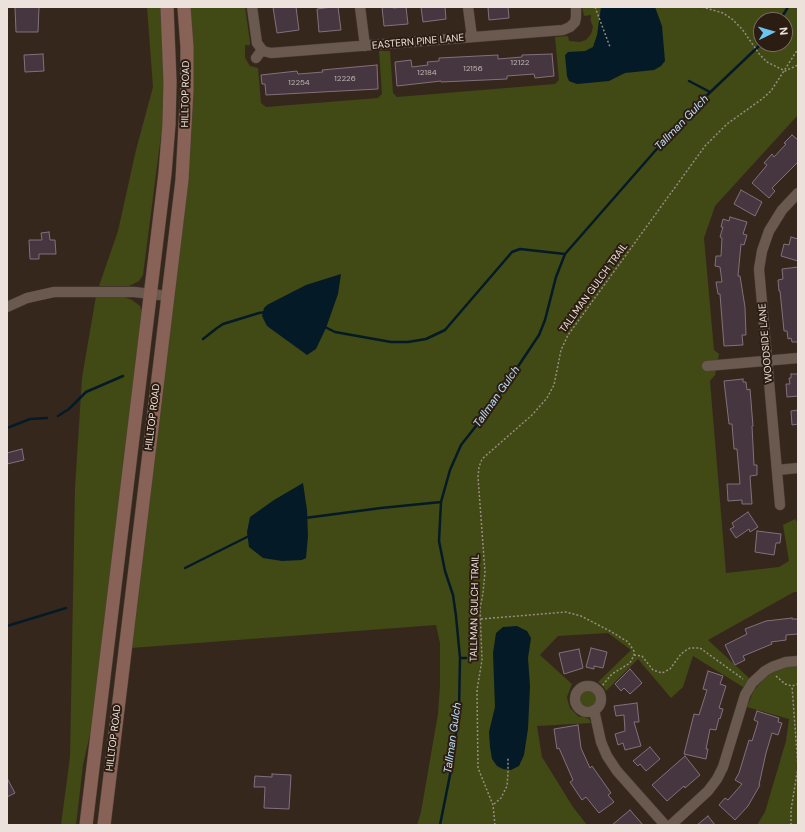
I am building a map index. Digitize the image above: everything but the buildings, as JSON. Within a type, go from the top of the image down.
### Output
[{"type":"main road","name":"HILLTOP ROAD","points":[[86,825],[151,294],[168,142],[170,70],[167,7]]},
{"type":"main road","name":"HILLTOP ROAD","points":[[104,825],[185,150],[187,76],[184,7]]},
{"type":"street","name":"EASTERN PINE LANE","points":[[252,7],[259,54],[266,52],[271,53],[563,30],[577,27],[576,7]]},
{"type":"street","points":[[360,7],[365,46]]},
{"type":"street","points":[[468,7],[472,37]]},
{"type":"street","name":"WOODSIDE LANE","points":[[780,505],[760,276],[761,256],[765,241],[775,221],[798,193]]},
{"type":"street","points":[[7,307],[33,296],[54,292],[124,292],[168,296]]},
{"type":"street","points":[[707,366],[798,358]]},
{"type":"street","points":[[777,470],[798,468]]},
{"type":"street","points":[[671,825],[708,791],[717,779],[723,767],[745,695],[752,683],[761,674],[772,667],[786,662],[798,661]]},
{"type":"street","points":[[594,710],[601,742],[607,756],[617,771],[665,825]]},
{"type":"path","points":[[595,7],[610,47]]},
{"type":"path","points":[[702,7],[728,16],[738,24],[760,55],[767,62],[785,71],[798,65]]},
{"type":"path","name":"TALLMAN GULCH TRAIL","points":[[495,825],[493,805],[478,768],[477,690],[482,660],[480,609],[484,582],[484,558],[478,477],[482,459],[532,415],[547,398],[554,385],[562,350],[568,335],[705,146],[727,124],[771,91],[798,49]]},
{"type":"path","points":[[481,619],[556,612],[573,613],[620,637],[632,647],[634,654],[630,663],[612,674],[602,686]]},
{"type":"path","points":[[634,654],[642,656],[653,670],[662,673],[670,669],[685,651],[690,648],[700,648],[744,679]]},
{"type":"path","points":[[776,676],[782,682],[792,686],[798,684]]},
{"type":"path","points":[[791,825],[791,810],[798,766],[792,686]]},
{"type":"path","points":[[493,805],[501,798],[507,786],[508,757]]},
{"type":"green space","points":[[147,7],[161,7],[164,35],[164,112],[143,275],[139,281],[129,286],[99,286],[118,231],[136,150],[153,87]]},
{"type":"green space","points":[[190,7],[245,7],[250,45],[245,45],[245,58],[250,66],[258,68],[261,103],[266,107],[378,98],[382,94],[379,51],[390,51],[393,93],[397,97],[555,84],[559,80],[555,37],[568,36],[569,41],[580,42],[586,40],[591,34],[593,27],[590,19],[591,15],[584,16],[582,7],[798,7],[798,115],[715,206],[704,238],[714,350],[719,354],[715,375],[710,381],[726,573],[779,567],[789,561],[783,525],[795,519],[798,523],[798,592],[794,592],[708,640],[749,678],[743,687],[693,656],[683,687],[671,698],[638,659],[606,691],[598,682],[631,650],[608,633],[558,636],[540,655],[572,684],[567,697],[570,708],[579,717],[582,716],[589,719],[591,723],[537,726],[542,757],[573,807],[587,825],[417,825],[421,812],[438,714],[440,686],[440,643],[436,625],[131,648],[189,168],[192,118]]},
{"type":"green space","points":[[96,296],[124,297],[132,300],[140,306],[143,316],[94,716],[83,765],[76,825],[61,825],[70,757],[75,488],[82,378]]},
{"type":"green space","points":[[790,666],[798,666],[798,825],[757,825],[765,812],[786,741],[789,719],[747,707],[754,690],[765,678],[773,672]]},
{"type":"green space","points":[[588,689],[595,692],[598,699],[595,706],[588,709],[581,706],[578,699],[581,692]]},
{"type":"water","points":[[601,7],[655,7],[662,26],[665,61],[661,66],[654,70],[625,73],[609,81],[577,84],[569,81],[567,76],[565,55],[568,52],[585,51],[593,47],[597,35]]},
{"type":"water","points":[[341,274],[338,294],[326,328],[316,349],[307,355],[267,326],[262,316],[264,308],[267,305],[306,285]]},
{"type":"water","points":[[303,483],[307,510],[308,536],[306,558],[302,560],[282,561],[263,558],[249,547],[247,532],[250,517],[274,500]]},
{"type":"water","points":[[517,626],[527,631],[531,638],[528,658],[530,686],[528,729],[524,755],[519,766],[511,770],[503,769],[497,766],[492,759],[489,732],[495,707],[493,653],[496,633],[503,627]]},
{"type":"waterway","name":"Tallman Gulch","points":[[785,12],[788,7]]},
{"type":"waterway","name":"Tallman Gulch","points":[[440,825],[452,765],[459,709],[460,658],[456,616],[453,595],[445,571],[439,541],[441,502],[450,470],[461,445],[491,407],[539,335],[545,320],[556,277],[565,254],[669,135],[702,100],[753,52]]},
{"type":"waterway","points":[[689,81],[710,92]]},
{"type":"waterway","points":[[325,327],[335,332],[391,342],[408,342],[426,339],[445,330],[512,252],[520,249],[565,254]]},
{"type":"waterway","points":[[203,339],[223,324],[266,312]]},
{"type":"waterway","points":[[58,416],[69,409],[86,392],[123,376]]},
{"type":"waterway","points":[[7,428],[30,419],[47,418]]},
{"type":"waterway","points":[[305,518],[441,502]]},
{"type":"waterway","points":[[185,568],[251,535]]},
{"type":"waterway","points":[[7,626],[66,608]]},
{"type":"waterway","name":"Tallman Gulch","points":[[460,658],[466,658]]}]
